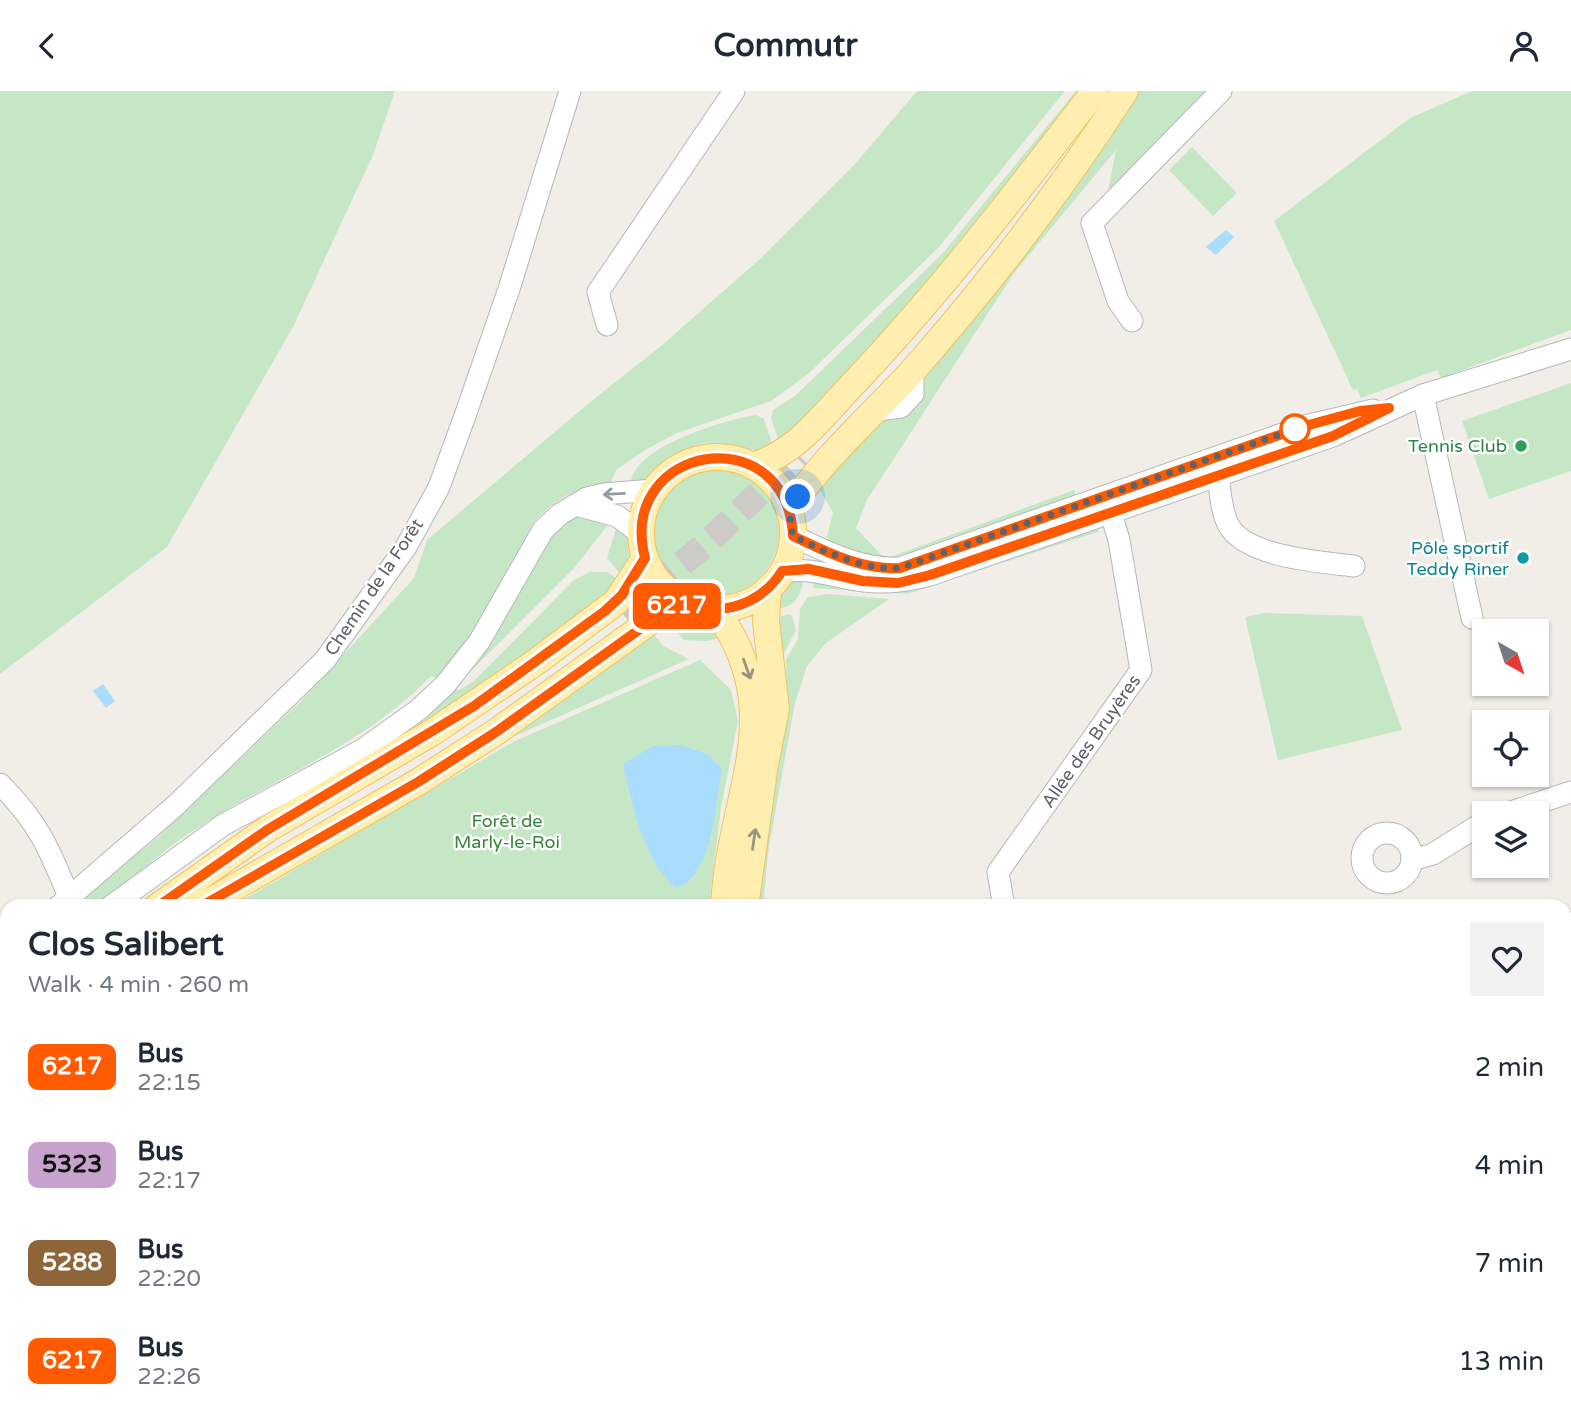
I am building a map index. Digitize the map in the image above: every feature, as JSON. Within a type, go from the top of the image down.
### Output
[{"type":"main road","points":[[753,466],[778,457],[799,441],[879,357],[1020,188],[1095,91]]},
{"type":"main road","points":[[1104,91],[965,278],[802,459],[869,400],[944,314],[1117,91]]},
{"type":"main road","points":[[789,510],[806,484],[877,410],[997,274],[1037,222],[1125,91]]},
{"type":"main road","points":[[169,899],[267,830],[453,719],[615,602],[643,546],[644,511],[654,490],[677,468],[707,458],[738,460],[769,477],[782,492],[789,510],[793,536],[775,580],[766,622],[776,709],[765,764],[746,899]]},
{"type":"main road","points":[[643,546],[664,587],[704,607],[735,636],[752,683],[756,715],[738,809],[725,899]]},
{"type":"main road","points":[[214,899],[418,782],[496,732],[659,615],[674,607],[734,607],[775,580]]},
{"type":"main road","points":[[194,899],[442,751],[625,617],[401,770],[242,860],[196,880]]},
{"type":"street","name":"Chemin de la Forêt","points":[[67,899],[176,805],[325,660],[406,547],[439,487],[466,414],[509,289],[570,91]]},
{"type":"street","points":[[607,325],[598,292],[734,91]]},
{"type":"street","points":[[1132,321],[1118,301],[1092,223],[1221,91]]},
{"type":"street","points":[[775,580],[809,569],[863,581],[898,583],[1216,467],[1333,436],[1389,408],[1423,395],[1571,349]]},
{"type":"street","points":[[1423,395],[1472,618]]},
{"type":"street","points":[[1216,467],[1228,524],[1241,541],[1316,562],[1354,566]]},
{"type":"street","points":[[121,899],[223,825],[362,750],[418,710],[445,685],[480,642],[542,530],[576,505],[604,494],[654,490]]},
{"type":"street","points":[[576,505],[617,516],[643,546]]},
{"type":"street","points":[[793,536],[856,563],[880,569],[900,568],[1108,505]]},
{"type":"street","name":"Allée des Bruyères","points":[[1003,899],[999,872],[1141,670],[1121,549],[1108,505]]},
{"type":"street","points":[[0,784],[28,813],[44,837],[63,899]]},
{"type":"street","points":[[1544,801],[1571,792]]},
{"type":"street","points":[[1412,860],[1433,854],[1472,830]]},
{"type":"green space","points":[[0,91],[395,91],[373,155],[293,327],[167,547],[0,674]]},
{"type":"green space","points":[[917,91],[1065,91],[938,248],[808,374],[771,401],[677,433],[616,470],[611,482],[569,495],[542,513],[534,522],[472,639],[440,680],[431,676],[373,725],[210,820],[102,899],[83,899],[159,836],[300,702],[414,578],[427,540],[661,346],[760,259],[856,163]]},
{"type":"green space","points":[[1076,91],[1085,91],[932,280],[782,451],[771,418],[773,410],[795,396],[942,254]]},
{"type":"green space","points":[[1136,91],[1207,91],[1107,196],[1116,150],[1014,273],[867,500],[856,528],[885,559],[1074,490],[1077,498],[920,556],[884,562],[829,544],[827,537],[833,512],[819,489]]},
{"type":"green space","points":[[1472,91],[1571,91],[1571,330],[1441,378],[1437,370],[1361,398],[1357,389],[1353,390],[1274,221],[1410,118]]},
{"type":"green space","points":[[1192,147],[1237,193],[1213,216],[1169,170]]},
{"type":"green space","name":"Tennis Club","points":[[1571,383],[1571,471],[1489,499],[1462,421]]},
{"type":"green space","points":[[756,415],[764,419],[774,450],[756,450],[719,443],[700,444],[681,452],[649,477],[631,485],[635,472],[646,459],[662,448],[703,429]]},
{"type":"green space","points":[[716,469],[740,474],[761,487],[774,508],[779,532],[774,556],[761,577],[740,590],[716,595],[692,590],[671,577],[658,556],[653,532],[658,508],[671,487],[692,474]]},
{"type":"green space","points":[[583,514],[611,521],[574,568],[459,683],[546,537],[573,517]]},
{"type":"green space","points":[[617,526],[627,538],[631,550],[629,561],[621,575],[607,558]]},
{"type":"green space","points":[[1093,528],[1100,531],[907,594],[813,588],[814,577]]},
{"type":"green space","points":[[590,572],[607,572],[624,583],[476,691],[405,732],[452,688],[459,690],[474,681],[574,580]]},
{"type":"green space","points":[[804,576],[798,598],[790,605],[779,608],[784,587],[792,580]]},
{"type":"green space","points":[[827,594],[889,599],[826,643],[807,666],[795,703],[769,846],[764,899],[756,899],[764,829],[787,720],[786,660],[798,639],[800,609],[808,597]]},
{"type":"green space","points":[[1265,613],[1362,616],[1402,730],[1278,760],[1245,617]]},
{"type":"green space","points":[[694,614],[709,620],[719,638],[707,641],[684,640],[664,616]]},
{"type":"green space","points":[[788,614],[792,616],[796,630],[782,657],[776,619]]},
{"type":"green space","points":[[650,629],[663,646],[689,659],[506,740]]},
{"type":"green space","name":"Forêt de Marly-le-Roi","points":[[700,660],[731,690],[738,721],[721,808],[710,899],[245,899],[513,742]]},
{"type":"water","points":[[1226,230],[1234,237],[1216,255],[1206,247]]},
{"type":"water","points":[[103,684],[115,701],[106,708],[93,691]]},
{"type":"water","points":[[681,745],[709,755],[722,770],[705,854],[689,881],[677,888],[656,865],[648,849],[635,814],[623,764],[653,746]]},
{"type":"tunnel","points":[[622,613],[706,544],[799,455]]},
{"type":"bus line","name":"6217","points":[[168,899],[267,830],[474,706],[605,611],[622,595],[645,558],[641,534],[644,511],[654,490],[664,478],[691,461],[723,457],[753,466],[769,477],[782,492],[789,510],[793,536],[856,563],[880,569],[900,568],[1319,421],[1360,411],[1389,408],[1333,436],[1186,489],[930,575],[898,583],[863,581],[809,569],[782,571],[768,589],[752,600],[734,607],[715,609],[693,605],[668,609],[496,732],[418,782],[214,899]]},
{"type":"place","name":"Tennis Club","points":[[1521,446]]},
{"type":"place","name":"Pôle sportif Teddy Riner","points":[[1523,558]]},
{"type":"route","points":[[798,497],[789,510],[793,536],[856,563],[880,569],[900,568],[1295,429]]}]
